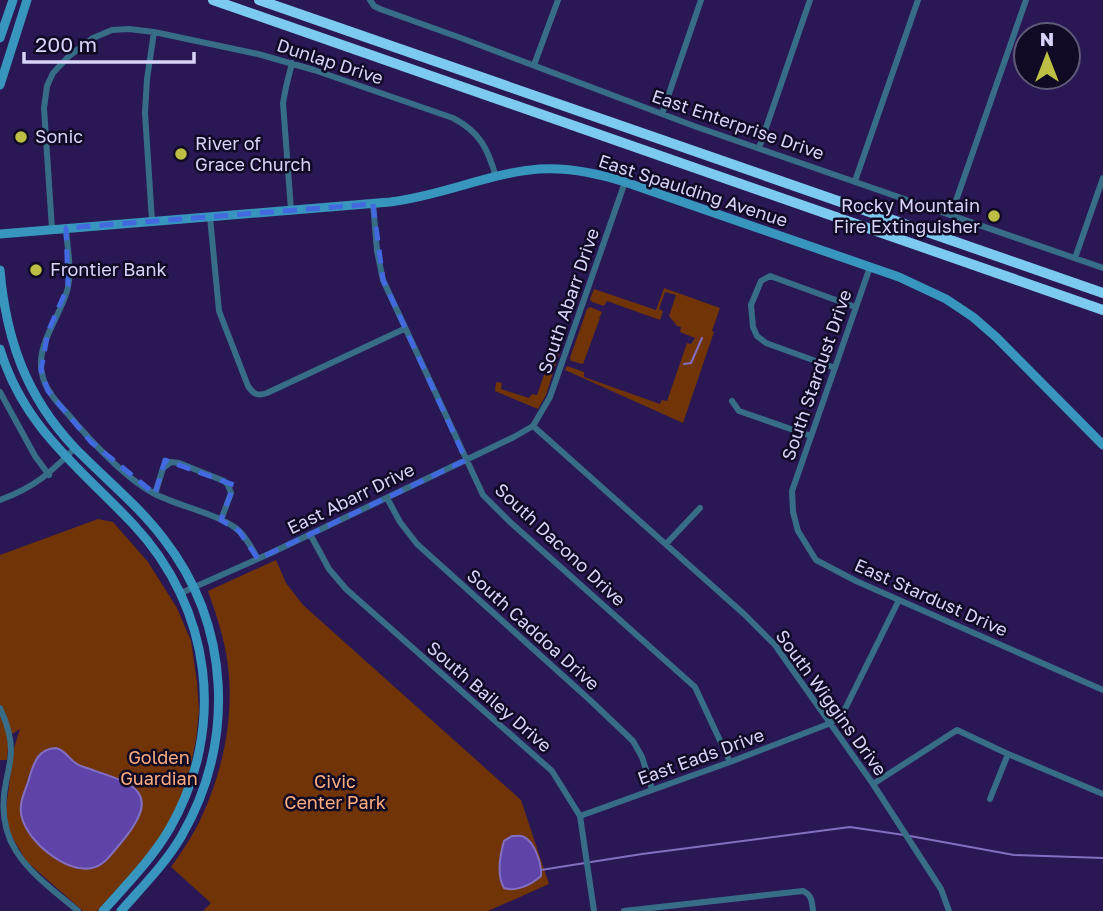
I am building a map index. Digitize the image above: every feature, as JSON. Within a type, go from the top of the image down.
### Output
[{"type":"highway","points":[[214,0],[1103,310]]},
{"type":"highway","points":[[259,0],[1103,293]]},
{"type":"main road","points":[[0,38],[13,0]]},
{"type":"main road","points":[[0,85],[27,0]]},
{"type":"main road","name":"East Spaulding Avenue","points":[[0,234],[373,204],[417,198],[528,170],[590,172],[900,277],[946,299],[996,337],[1103,444]]},
{"type":"main road","points":[[0,270],[6,319],[26,377],[47,413],[75,448],[157,530],[176,556],[194,588],[207,622],[217,667],[219,709],[213,757],[199,800],[180,838],[162,864],[121,911]]},
{"type":"main road","points":[[0,349],[13,383],[43,431],[146,539],[164,563],[181,593],[199,648],[204,680],[204,719],[196,764],[186,795],[169,831],[144,865],[103,911]]},
{"type":"street","name":"East Enterprise Drive","points":[[370,0],[380,9],[662,114],[1103,268]]},
{"type":"street","points":[[534,65],[558,0]]},
{"type":"street","points":[[662,114],[701,0]]},
{"type":"street","points":[[759,148],[810,0]]},
{"type":"street","points":[[855,181],[918,0]]},
{"type":"street","points":[[951,215],[1026,0]]},
{"type":"street","name":"Dunlap Drive","points":[[52,229],[44,96],[47,86],[53,73],[82,45],[103,33],[117,29],[154,32],[292,63],[453,118],[480,138],[496,177]]},
{"type":"street","points":[[152,221],[145,113],[154,32]]},
{"type":"street","points":[[291,210],[283,103],[292,63]]},
{"type":"street","points":[[1075,258],[1103,178]]},
{"type":"street","name":"South Abarr Drive","points":[[533,426],[544,410],[554,386],[625,182]]},
{"type":"street","name":"South Dacono Drive","points":[[373,204],[380,272],[388,294],[483,495],[695,687],[730,762]]},
{"type":"street","points":[[210,217],[220,316],[248,386],[254,394],[267,393],[404,329]]},
{"type":"street","points":[[66,228],[68,286],[43,350],[41,370],[48,391],[92,442],[131,477],[155,494],[236,528],[257,559]]},
{"type":"street","name":"South Stardust Drive","points":[[792,491],[870,267]]},
{"type":"street","points":[[835,368],[766,343],[757,336],[753,327],[751,305],[761,281],[770,276],[855,307]]},
{"type":"street","points":[[0,392],[35,456],[49,475]]},
{"type":"street","points":[[732,401],[739,411],[811,436]]},
{"type":"street","name":"East Abarr Drive","points":[[181,593],[387,498],[533,426]]},
{"type":"street","name":"South Wiggins Drive","points":[[533,426],[744,614],[775,645],[873,784],[941,889],[949,911]]},
{"type":"street","points":[[0,500],[49,475],[75,448]]},
{"type":"street","points":[[155,494],[163,468],[167,463],[178,463],[223,481],[230,487],[231,493],[221,520]]},
{"type":"street","name":"East Stardust Drive","points":[[792,491],[793,512],[798,531],[816,560],[856,581],[1103,690]]},
{"type":"street","name":"South Caddoa Drive","points":[[387,498],[400,522],[417,544],[633,741],[642,757],[652,789]]},
{"type":"street","points":[[666,544],[700,508]]},
{"type":"street","name":"South Bailey Drive","points":[[310,534],[336,579],[552,771],[580,816],[594,911]]},
{"type":"street","points":[[831,723],[844,712],[899,600]]},
{"type":"street","points":[[0,708],[8,728],[11,750],[4,801],[8,835],[26,865],[78,911]]},
{"type":"street","name":"East Eads Drive","points":[[580,816],[831,723]]},
{"type":"street","points":[[873,784],[957,730],[1103,794]]},
{"type":"street","points":[[990,799],[1008,754]]},
{"type":"street","points":[[624,911],[796,892],[808,893],[813,911]]},
{"type":"highlighted area","points":[[373,204],[383,280],[466,460],[258,559],[239,531],[221,520],[234,485],[165,460],[155,494],[91,442],[48,391],[41,370],[48,332],[68,286],[66,228]]},
{"type":"green space","points":[[664,288],[720,308],[683,423],[565,370],[567,366],[584,372],[584,377],[660,404],[662,400],[667,401],[687,343],[691,344],[695,338],[680,332],[681,327],[669,316],[676,295],[665,292],[659,309],[663,311],[660,320],[607,301],[604,306],[590,299],[594,289],[656,310]]},
{"type":"green space","points":[[590,307],[602,312],[600,317],[597,316],[600,318],[583,364],[571,361],[570,358]]},
{"type":"green space","points":[[555,337],[564,338],[546,395],[538,409],[495,391],[496,382],[502,383],[501,389],[529,398],[532,394],[537,395],[555,343],[551,340]]},
{"type":"green space","name":"Golden Guardian","points":[[98,519],[113,522],[148,562],[177,608],[191,641],[199,711],[186,788],[169,825],[148,855],[97,911],[83,911],[26,861],[11,835],[7,821],[6,808],[14,748],[20,729],[9,736],[7,760],[0,760],[0,555]],"holes":[[[50,749],[60,749],[78,765],[137,789],[58,860],[27,831],[21,807],[28,779],[37,759]]]},
{"type":"green space","name":"Civic Center Park","points":[[276,560],[286,583],[303,605],[521,800],[549,884],[488,911],[203,911],[211,903],[171,867],[192,836],[210,797],[222,757],[229,715],[226,653],[208,591]]},
{"type":"shaded area","points":[[56,748],[77,764],[127,783],[136,790],[141,799],[141,811],[134,825],[111,855],[96,867],[82,868],[60,861],[32,837],[22,818],[22,800],[34,764],[44,751]]},
{"type":"shaded area","points":[[512,836],[523,836],[531,844],[539,860],[541,876],[523,887],[509,889],[504,888],[502,883],[500,864],[504,841]]},
{"type":"waterway","points":[[684,364],[691,363],[702,338]]},
{"type":"waterway","points":[[591,862],[850,827],[904,835]]},
{"type":"waterway","points":[[910,836],[1014,855],[1103,858]]},
{"type":"waterway","points":[[541,870],[585,863]]},
{"type":"place","name":"Sonic","points":[[21,137]]},
{"type":"place","name":"River of Grace Church","points":[[181,154]]},
{"type":"place","name":"Rocky Mountain Fire Extinguisher","points":[[994,216]]},
{"type":"place","name":"Frontier Bank","points":[[36,270]]}]
